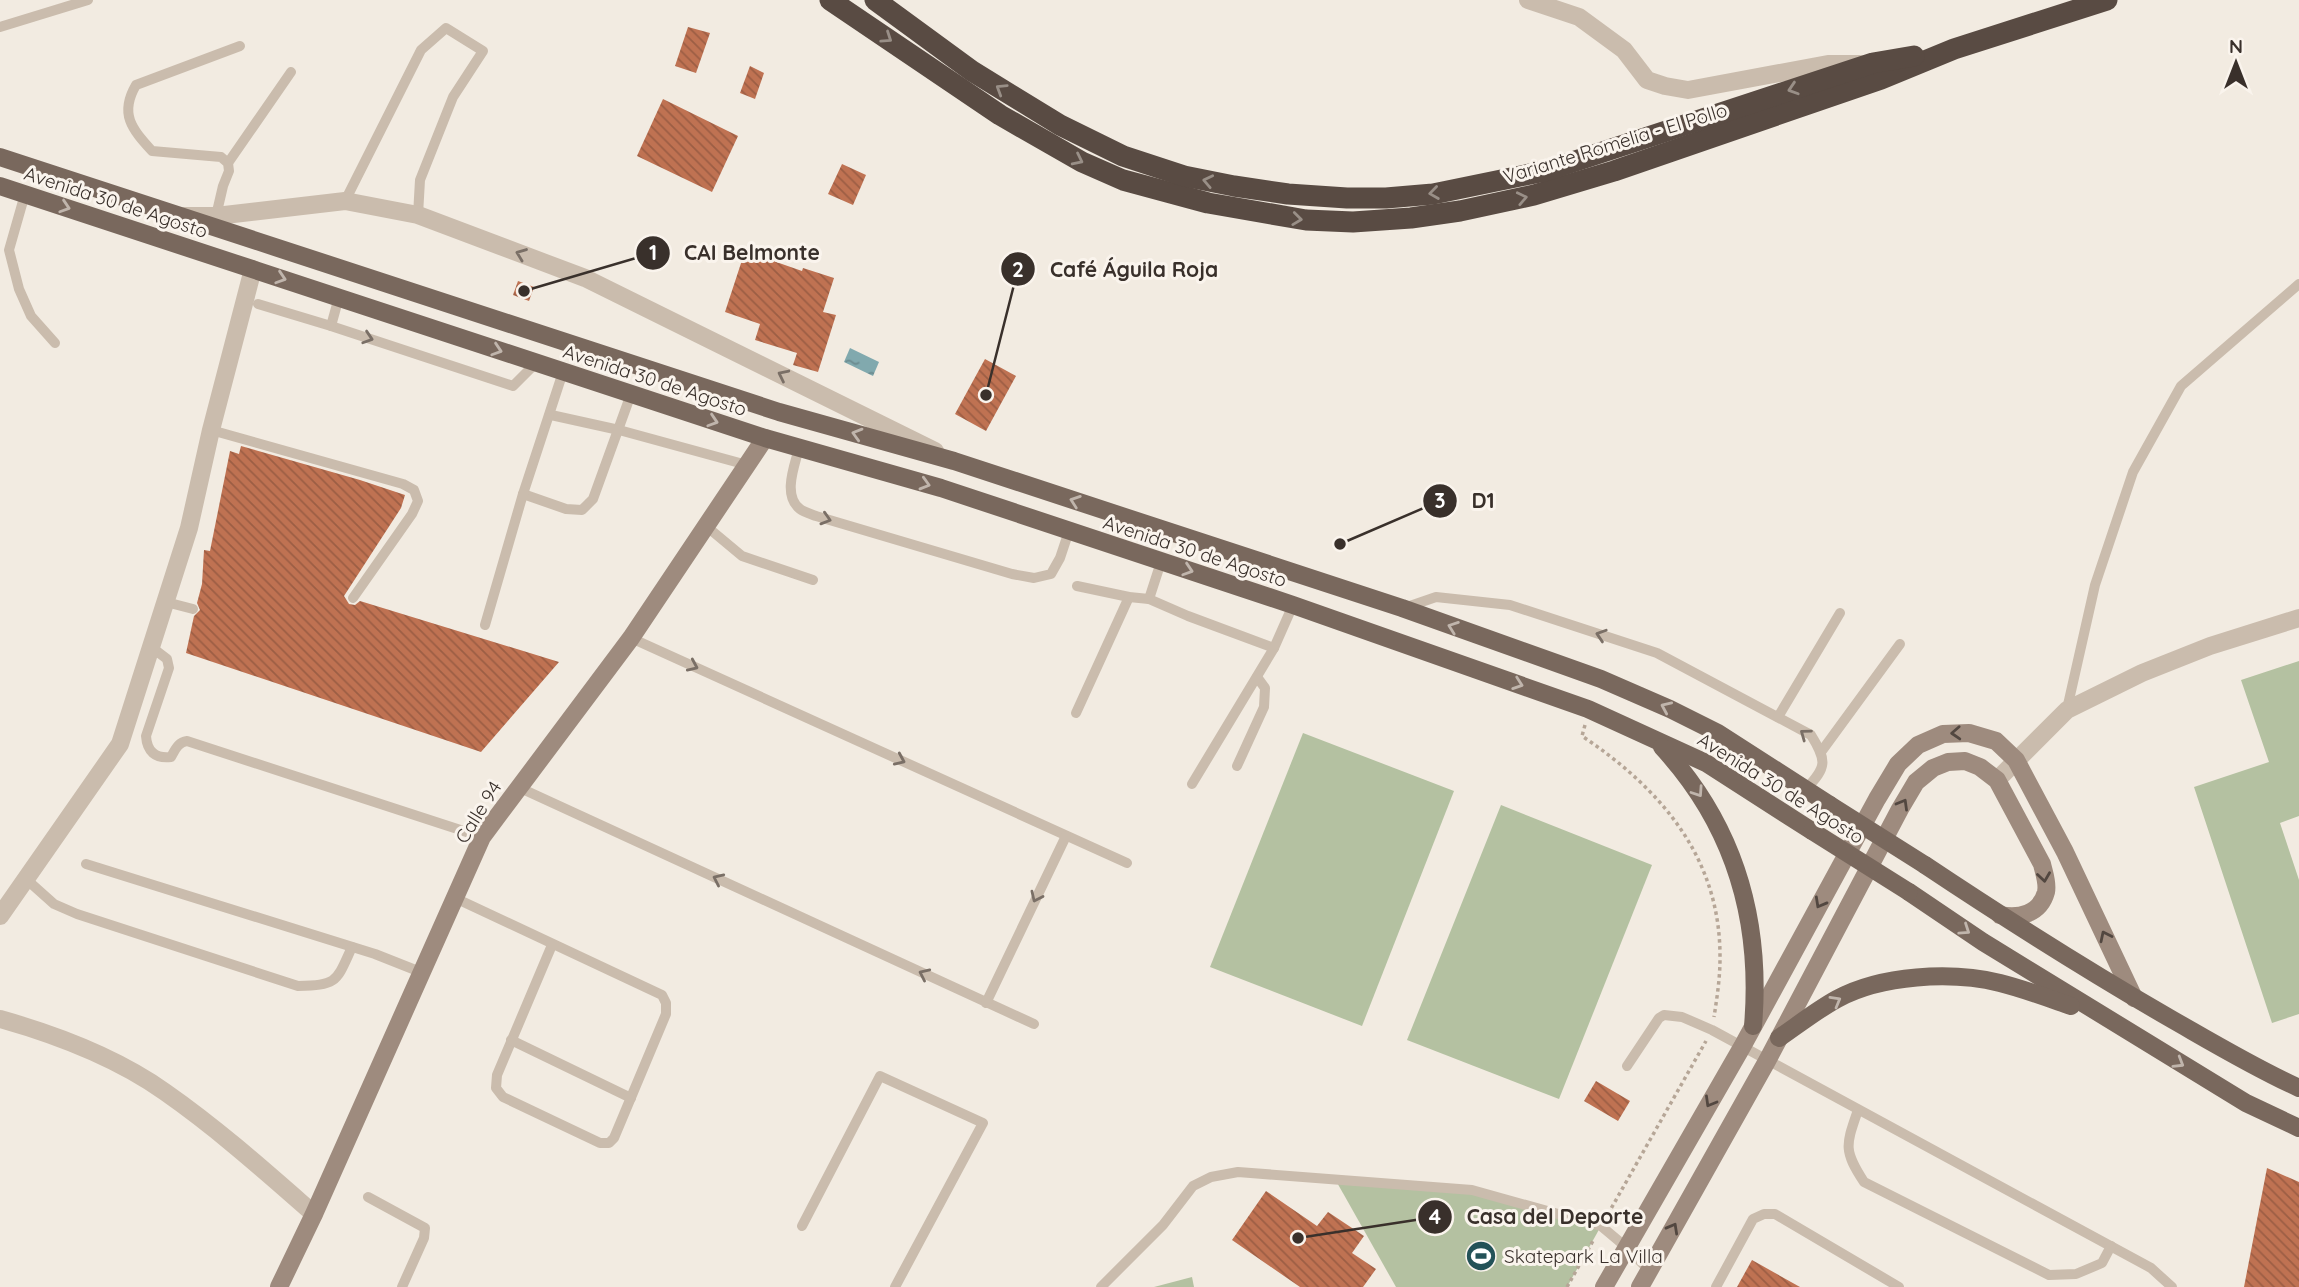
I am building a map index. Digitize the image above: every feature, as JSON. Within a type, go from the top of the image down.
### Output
[{"type":"highway","name":"Variante Romelia - El Pollo","points":[[830,0],[1045,143],[1123,180],[1208,203],[1306,220],[1353,222],[1460,211],[1534,195],[1614,171],[1881,79],[1954,49],[2107,0]]},
{"type":"highway","name":"Variante Romelia - El Pollo","points":[[875,0],[972,71],[1060,125],[1123,156],[1184,176],[1234,186],[1288,194],[1335,197],[1386,198],[1433,194],[1545,171],[1873,63],[1954,49]]},
{"type":"main road","name":"Avenida 30 de Agosto","points":[[0,157],[779,412],[954,461],[1402,608],[1601,679],[1718,733],[2134,998],[2263,1072],[2299,1088]]},
{"type":"main road","name":"Avenida 30 de Agosto","points":[[0,186],[765,438],[942,488],[1293,605],[1588,709],[1706,763],[2120,1028],[2246,1103],[2299,1128]]},
{"type":"main road","points":[[1655,739],[1680,767],[1707,806],[1721,831],[1739,876],[1753,940],[1753,1026]]},
{"type":"main road","points":[[1779,1038],[1838,999],[1869,985],[1905,979],[1948,977],[1997,982],[2073,1007],[2120,1028]]},
{"type":"street","points":[[1528,0],[1579,18],[1624,50],[1647,80],[1665,86],[1688,90],[1828,64],[1873,63]]},
{"type":"street","points":[[181,216],[216,216],[345,201],[418,215],[585,278],[954,461]]},
{"type":"street","points":[[0,916],[120,744],[189,528],[211,430],[253,269]]},
{"type":"street","name":"Calle 94","points":[[279,1287],[423,973],[482,837],[631,638],[765,438]]},
{"type":"street","points":[[1997,780],[2067,710],[2142,673],[2210,646],[2299,618]]},
{"type":"street","points":[[1604,1287],[1742,1047],[1898,764],[1918,745],[1943,734],[1969,733],[1996,741],[2016,760],[2065,852],[2134,998]]},
{"type":"street","points":[[1640,1287],[1767,1061],[1900,809],[1916,782],[1933,768],[1948,762],[1965,761],[1980,767],[1997,780],[2042,864],[2046,892],[2039,905],[2028,914],[2014,918],[2000,915]]},
{"type":"street","points":[[0,1018],[82,1048],[121,1066],[164,1091],[252,1160],[314,1214]]},
{"type":"lane","points":[[0,27],[88,0]]},
{"type":"lane","points":[[345,201],[421,50],[446,28],[483,51],[448,108],[420,180],[418,215]]},
{"type":"lane","points":[[228,163],[221,157],[152,151],[134,131],[127,109],[130,95],[136,85],[240,46]]},
{"type":"lane","points":[[216,216],[229,171],[228,163],[291,72]]},
{"type":"lane","points":[[25,194],[9,250],[19,289],[31,316],[55,344]]},
{"type":"lane","points":[[2067,710],[2095,585],[2133,472],[2180,386],[2299,284]]},
{"type":"lane","points":[[331,326],[339,298]]},
{"type":"lane","points":[[258,304],[513,386],[536,363]]},
{"type":"lane","points":[[485,625],[523,494],[563,372]]},
{"type":"lane","points":[[523,494],[566,509],[582,510],[593,499],[631,394]]},
{"type":"lane","points":[[551,415],[619,430],[747,465]]},
{"type":"lane","points":[[211,430],[403,484],[414,490],[418,501],[412,514],[353,598]]},
{"type":"lane","points":[[799,448],[791,478],[791,496],[798,508],[816,516],[1012,574],[1034,578],[1051,573],[1060,558],[1069,531]]},
{"type":"lane","points":[[706,526],[742,556],[813,580]]},
{"type":"lane","points":[[1149,599],[1161,562]]},
{"type":"lane","points":[[1077,586],[1149,599],[1274,649]]},
{"type":"lane","points":[[1076,713],[1129,597]]},
{"type":"lane","points":[[1402,608],[1436,597],[1510,605],[1657,653],[1811,736],[1821,751],[1822,764],[1820,774],[1806,789]]},
{"type":"lane","points":[[166,602],[193,609]]},
{"type":"lane","points":[[1192,784],[1274,649],[1293,605]]},
{"type":"lane","points":[[1778,717],[1840,613]]},
{"type":"lane","points":[[631,638],[1127,863]]},
{"type":"lane","points":[[1821,751],[1900,643]]},
{"type":"lane","points":[[150,646],[167,659],[169,668],[146,736],[147,746],[153,754],[163,758],[171,757],[182,741],[187,741],[482,837]]},
{"type":"lane","points":[[1237,766],[1264,707],[1265,688],[1257,677]]},
{"type":"lane","points":[[518,787],[1034,1024]]},
{"type":"lane","points":[[986,1003],[1066,836]]},
{"type":"lane","points":[[86,864],[375,954],[423,973]]},
{"type":"lane","points":[[26,879],[54,904],[77,914],[299,986],[326,985],[340,974],[352,947]]},
{"type":"lane","points":[[455,898],[662,995],[666,1003],[666,1014],[614,1138],[609,1143],[600,1143],[503,1097],[496,1088],[497,1075],[552,945]]},
{"type":"lane","points":[[1627,1066],[1659,1018],[1664,1015],[1682,1017],[1712,1030],[2151,1268],[2172,1287]]},
{"type":"lane","points":[[511,1040],[631,1098]]},
{"type":"lane","points":[[802,1226],[880,1076],[983,1124],[895,1287]]},
{"type":"lane","points":[[1858,1110],[1848,1140],[1849,1159],[1864,1182],[2049,1275],[2076,1274],[2102,1263],[2111,1246]]},
{"type":"lane","points":[[1101,1287],[1163,1225],[1193,1186],[1211,1177],[1238,1172],[1472,1190],[1601,1226],[1649,1270]]},
{"type":"lane","points":[[368,1197],[425,1228],[424,1238],[402,1287]]},
{"type":"lane","points":[[1716,1287],[1753,1219],[1775,1213],[1899,1287]]},
{"type":"path","points":[[1567,1287],[1712,1030],[1720,957],[1712,896],[1701,862],[1663,804],[1618,762],[1582,736],[1588,709]]},
{"type":"green space","points":[[2299,661],[2299,816],[2280,823],[2299,880],[2299,1014],[2272,1023],[2194,787],[2269,762],[2241,680]]},
{"type":"green space","points":[[1303,733],[1454,791],[1362,1026],[1210,967]]},
{"type":"green space","points":[[1501,805],[1652,865],[1559,1099],[1407,1040]]},
{"type":"green space","name":"Skatepark La Villa","points":[[1335,1179],[1472,1190],[1601,1226],[1567,1287],[1396,1287]]},
{"type":"green space","points":[[1192,1277],[1194,1287],[1154,1287]]},
{"type":"water","points":[[850,348],[879,362],[873,376],[844,362]]},
{"type":"building","points":[[688,27],[710,33],[696,73],[675,66]]},
{"type":"building","points":[[750,66],[764,73],[755,99],[740,93]]},
{"type":"building","points":[[663,99],[738,136],[712,192],[637,156]]},
{"type":"building","points":[[842,164],[866,175],[853,205],[828,194]]},
{"type":"building","points":[[745,251],[802,271],[803,268],[834,278],[823,312],[836,315],[818,372],[793,365],[797,353],[755,340],[760,324],[725,312]]},
{"type":"building","points":[[518,281],[534,287],[529,301],[513,295]]},
{"type":"building","points":[[985,359],[1016,376],[986,431],[955,414]]},
{"type":"building","points":[[241,446],[405,495],[401,508],[344,596],[349,604],[355,605],[360,601],[559,662],[481,752],[186,653],[194,616],[200,610],[197,603],[202,584],[204,550],[210,551],[230,451],[239,454]]},
{"type":"building","points":[[1596,1081],[1630,1101],[1618,1121],[1584,1101]]},
{"type":"building","points":[[2267,1168],[2299,1182],[2299,1287],[2244,1287]]},
{"type":"building","points":[[1266,1191],[1317,1226],[1328,1212],[1364,1236],[1352,1253],[1376,1269],[1363,1287],[1300,1287],[1232,1240]]},
{"type":"building","points":[[1752,1260],[1800,1287],[1737,1287]]},
{"type":"place","name":"CAI Belmonte","points":[[524,291]]},
{"type":"place","name":"Café Águila Roja","points":[[986,395]]},
{"type":"place","name":"D1","points":[[1340,544]]},
{"type":"place","name":"Casa del Deporte","points":[[1298,1238]]},
{"type":"place","name":"Skatepark La Villa","points":[[1481,1256]]}]
